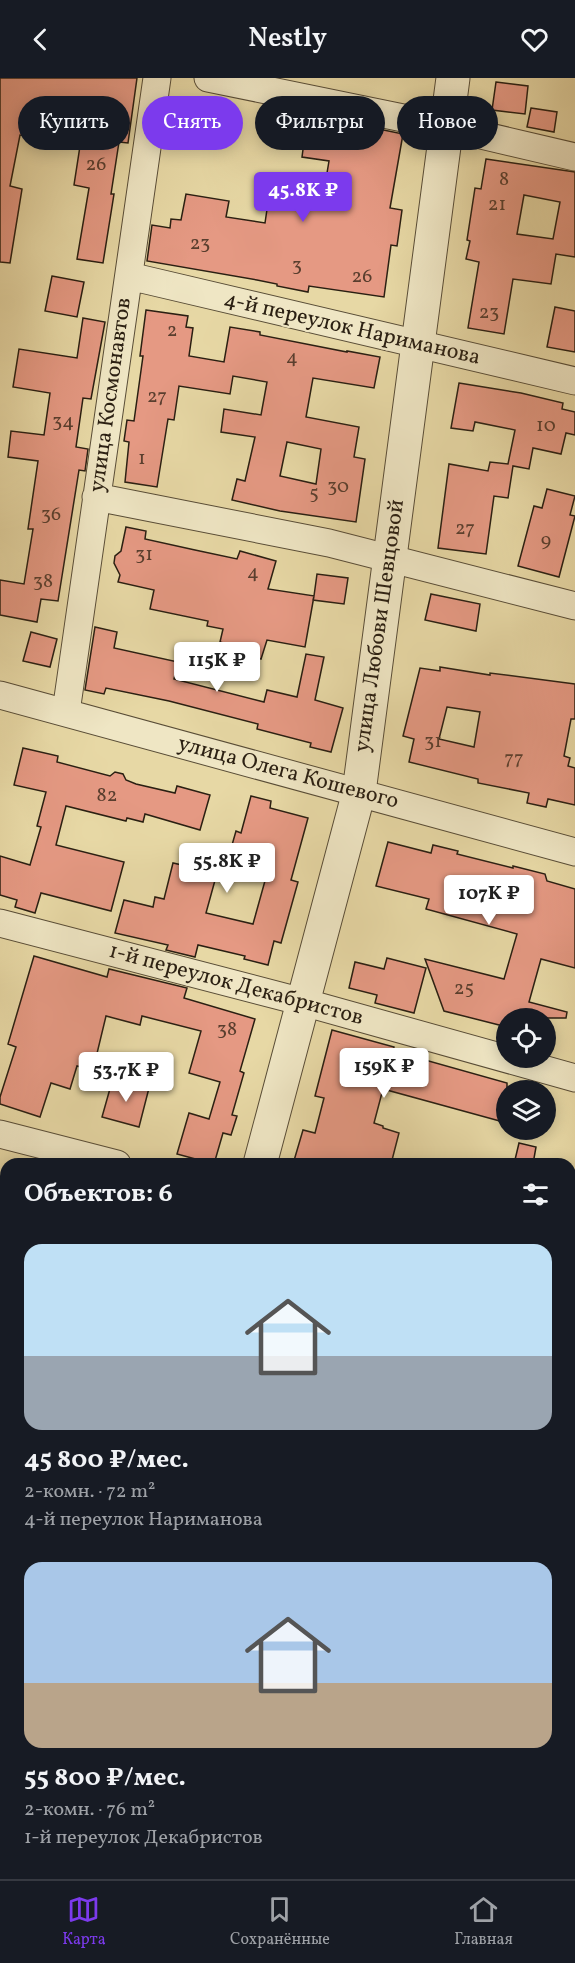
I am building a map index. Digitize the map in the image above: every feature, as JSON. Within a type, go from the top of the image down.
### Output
[{"type":"street","name":"улица Космонавтов","points":[[66,712],[157,78]]},
{"type":"street","points":[[208,78],[397,117]]},
{"type":"street","name":"улица Любови Шевцовой","points":[[451,96],[453,78]]},
{"type":"street","points":[[498,139],[575,157]]},
{"type":"street","name":"улица Любови Шевцовой","points":[[262,1158],[358,792],[444,150]]},
{"type":"street","name":"4-й переулок Нариманова","points":[[129,276],[575,381]]},
{"type":"street","points":[[96,497],[329,543],[575,606]]},
{"type":"street","name":"улица Олега Кошевого","points":[[0,695],[575,852]]},
{"type":"street","name":"1-й переулок Декабристов","points":[[0,923],[303,1002],[575,1078]]},
{"type":"street","points":[[0,1134],[94,1158]]},
{"type":"building","points":[[0,78],[137,78],[130,129],[130,96],[18,96],[18,145],[10,186],[22,189],[10,263],[0,262]]},
{"type":"building","points":[[496,82],[528,86],[525,114],[498,111],[498,96],[494,96]]},
{"type":"building","points":[[531,108],[557,112],[554,132],[527,127]]},
{"type":"building","points":[[385,130],[397,133],[397,150],[400,150],[390,208],[402,210],[397,246],[391,245],[384,297],[309,286],[308,292],[257,280],[147,261],[152,225],[170,228],[171,219],[181,220],[186,194],[229,201],[226,217],[265,223],[270,189],[323,197],[329,161],[302,157],[303,150],[385,150]]},
{"type":"building","points":[[79,150],[118,150],[111,194],[114,194],[103,263],[77,259],[89,188],[74,185]]},
{"type":"building","points":[[486,159],[575,172],[575,257],[556,254],[551,284],[513,279],[504,334],[468,328],[479,262],[466,259],[470,241],[467,240],[475,188],[481,189]],"holes":[[[524,195],[560,202],[553,239],[517,234]]]},
{"type":"building","points":[[52,276],[84,282],[77,317],[45,311]]},
{"type":"building","points":[[555,307],[575,311],[575,352],[547,347]]},
{"type":"building","points":[[146,310],[188,316],[186,327],[193,328],[189,356],[224,362],[230,327],[260,332],[260,335],[380,357],[374,388],[313,378],[306,417],[359,427],[354,457],[365,459],[356,522],[280,511],[232,500],[237,479],[245,481],[255,437],[221,432],[224,409],[261,415],[267,382],[233,376],[230,394],[179,386],[174,420],[168,419],[157,487],[125,482],[129,442],[124,441],[127,420],[134,421],[143,356],[140,356]],"holes":[[[287,442],[321,449],[316,484],[280,476]]]},
{"type":"building","points":[[83,318],[105,322],[91,399],[83,398],[76,447],[88,449],[85,471],[79,470],[58,601],[41,599],[37,622],[0,615],[0,580],[24,584],[33,529],[28,529],[38,461],[8,457],[11,431],[44,435],[50,393],[13,387],[19,349],[77,358]]},
{"type":"building","points":[[459,383],[521,393],[563,403],[562,409],[575,412],[575,435],[566,433],[561,454],[533,448],[529,469],[513,466],[508,498],[494,496],[486,554],[438,548],[449,464],[488,471],[490,462],[508,464],[515,430],[475,422],[473,431],[451,428]]},
{"type":"building","points":[[547,489],[575,496],[570,515],[575,516],[559,577],[518,566],[534,506],[542,508]]},
{"type":"building","points":[[126,527],[146,531],[145,539],[237,559],[240,551],[276,561],[268,589],[314,596],[317,574],[348,578],[344,604],[313,600],[305,647],[267,640],[261,659],[240,653],[241,648],[220,642],[223,629],[207,626],[208,621],[150,609],[154,590],[118,582],[120,575],[114,563],[115,556],[121,551]]},
{"type":"building","points":[[431,594],[480,604],[476,631],[425,620]]},
{"type":"building","points":[[95,627],[117,632],[114,648],[178,662],[174,679],[264,702],[267,690],[297,697],[306,654],[324,657],[315,700],[343,708],[331,752],[310,747],[311,743],[257,729],[258,724],[169,701],[106,688],[104,694],[85,690]]},
{"type":"building","points":[[31,632],[57,639],[50,667],[23,661]]},
{"type":"building","points":[[440,667],[575,684],[575,719],[571,719],[564,756],[570,758],[568,766],[575,768],[575,805],[548,799],[546,807],[527,803],[529,793],[478,783],[478,779],[409,762],[414,739],[403,736],[420,668],[440,671]],"holes":[[[447,707],[480,712],[474,747],[439,739]]]},
{"type":"building","points":[[23,748],[58,756],[57,762],[110,776],[115,772],[123,774],[126,780],[136,784],[175,793],[177,786],[210,795],[200,830],[145,814],[143,822],[127,818],[126,821],[66,806],[56,845],[124,862],[111,911],[41,893],[35,913],[15,907],[17,900],[0,895],[0,856],[30,865],[41,827],[37,826],[46,792],[14,785]]},
{"type":"building","points":[[251,796],[271,801],[270,808],[308,818],[291,880],[298,882],[281,943],[274,941],[268,965],[244,959],[245,956],[198,945],[195,957],[166,950],[168,945],[115,933],[124,900],[153,907],[155,897],[164,899],[173,863],[217,873],[206,913],[253,924],[268,870],[228,859],[236,831],[241,833]]},
{"type":"building","points":[[388,842],[431,853],[433,845],[458,851],[457,854],[545,874],[547,881],[575,889],[575,968],[541,959],[529,1002],[552,1008],[496,1008],[496,1024],[444,1011],[425,959],[504,979],[517,934],[426,909],[429,899],[376,886]]},
{"type":"building","points":[[34,956],[107,977],[109,969],[187,988],[184,998],[255,1019],[240,1071],[244,1073],[232,1115],[237,1116],[231,1135],[223,1133],[216,1158],[192,1158],[177,1154],[189,1113],[209,1119],[220,1082],[189,1073],[201,1031],[142,1016],[140,1025],[106,1016],[93,1070],[77,1066],[70,1089],[51,1083],[40,1117],[0,1104],[0,1097],[16,1047],[8,1044]]},
{"type":"building","points":[[387,958],[426,968],[414,1013],[375,1003],[377,995],[349,988],[355,962],[384,969]]},
{"type":"building","points":[[556,1009],[567,1012],[566,1018],[556,1018]]},
{"type":"building","points":[[332,1030],[394,1047],[393,1051],[496,1080],[496,1120],[383,1089],[374,1123],[399,1133],[393,1158],[295,1158],[303,1130],[315,1133],[324,1098],[315,1096]]},
{"type":"building","points":[[113,1078],[149,1088],[139,1127],[102,1117]]},
{"type":"building","points":[[519,1143],[536,1147],[534,1158],[515,1158]]}]
